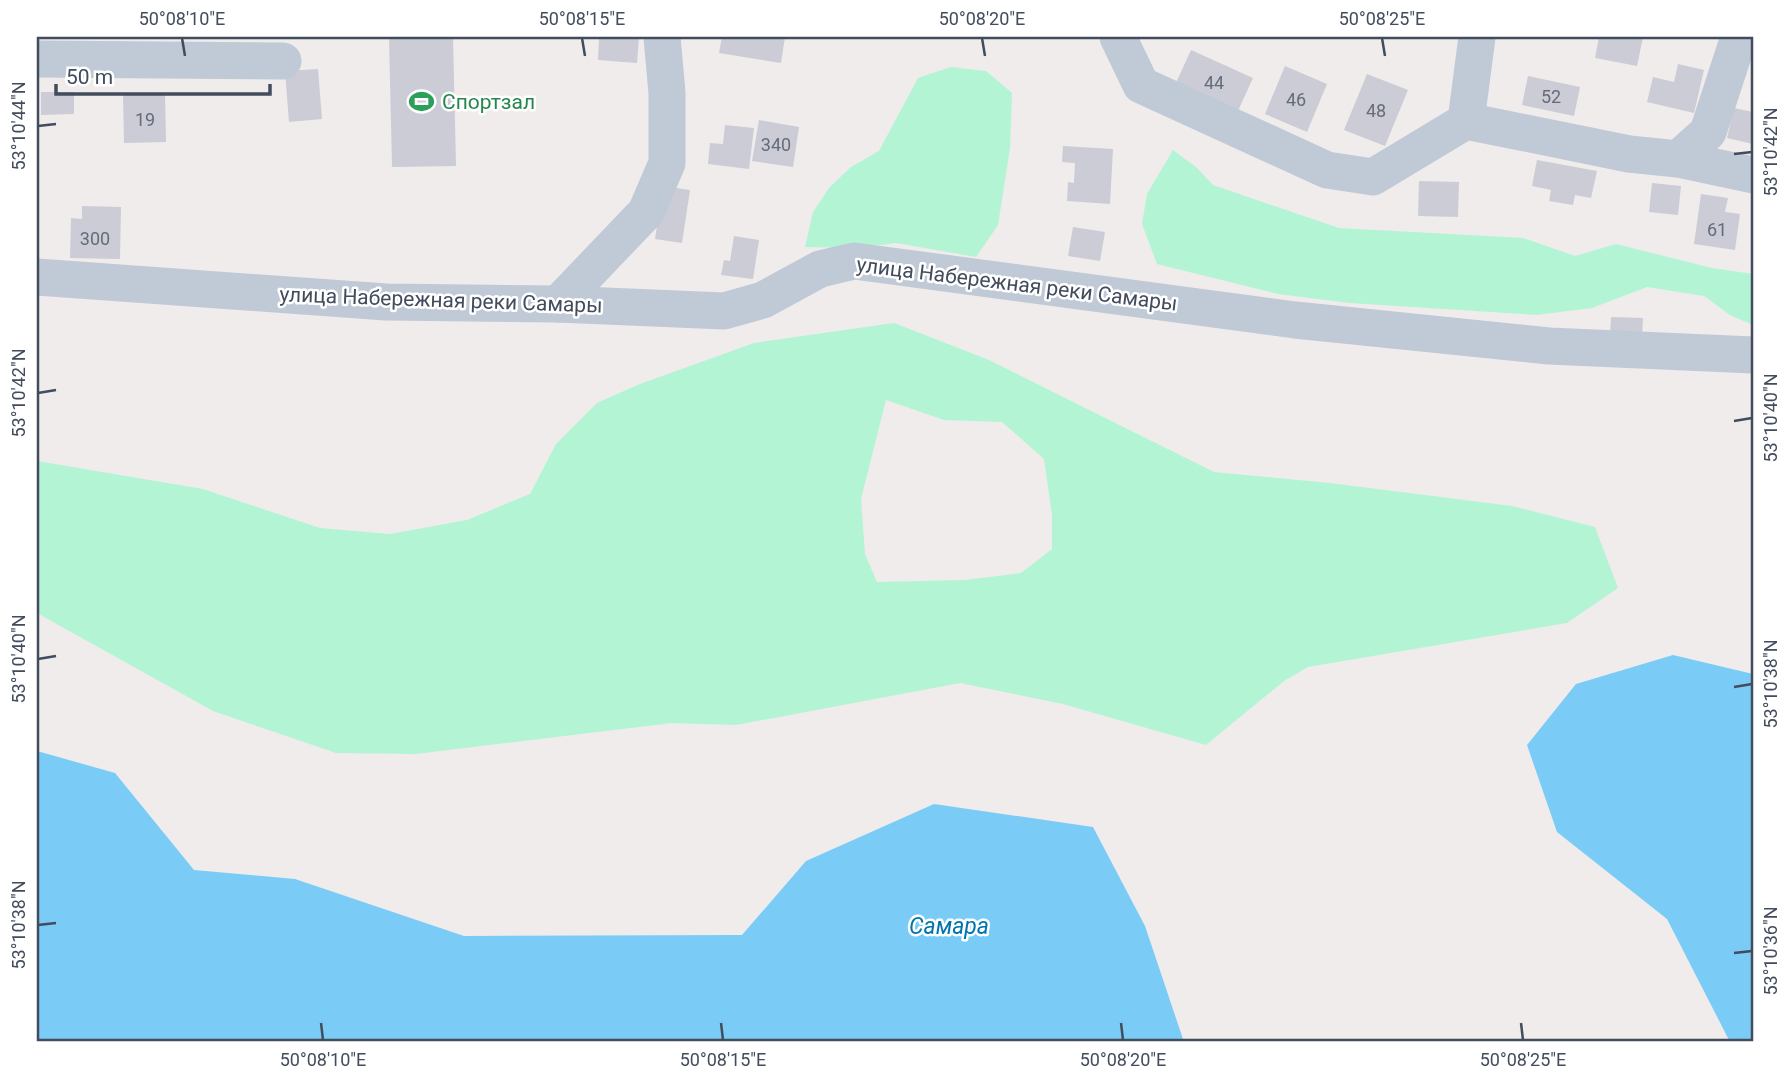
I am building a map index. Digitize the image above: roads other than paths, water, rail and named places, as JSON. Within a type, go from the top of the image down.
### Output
[{"type":"street","points":[[558,303],[646,212],[667,163],[667,93],[662,37]]},
{"type":"street","points":[[1118,37],[1141,85],[1327,170],[1373,177],[1466,121],[1629,154],[1678,159],[1753,175]]},
{"type":"street","points":[[1466,121],[1477,37]]},
{"type":"street","points":[[1678,159],[1708,132],[1739,37]]},
{"type":"street","points":[[37,59],[75,48],[283,61]]},
{"type":"street","name":"улица Набережная реки Самары","points":[[37,277],[386,302],[558,303],[724,311],[763,300],[820,269],[854,261],[1295,320],[1549,346],[1753,355]]},
{"type":"water","points":[[1673,655],[1753,674],[1753,1042],[1730,1042],[1667,919],[1557,832],[1527,745],[1576,684]]},
{"type":"water","name":"Самара","points":[[37,751],[115,773],[194,870],[295,879],[464,936],[742,935],[806,861],[934,804],[1093,827],[1145,926],[1184,1042],[37,1042]]},
{"type":"place","name":"Спортзал","points":[[422,102]]}]
